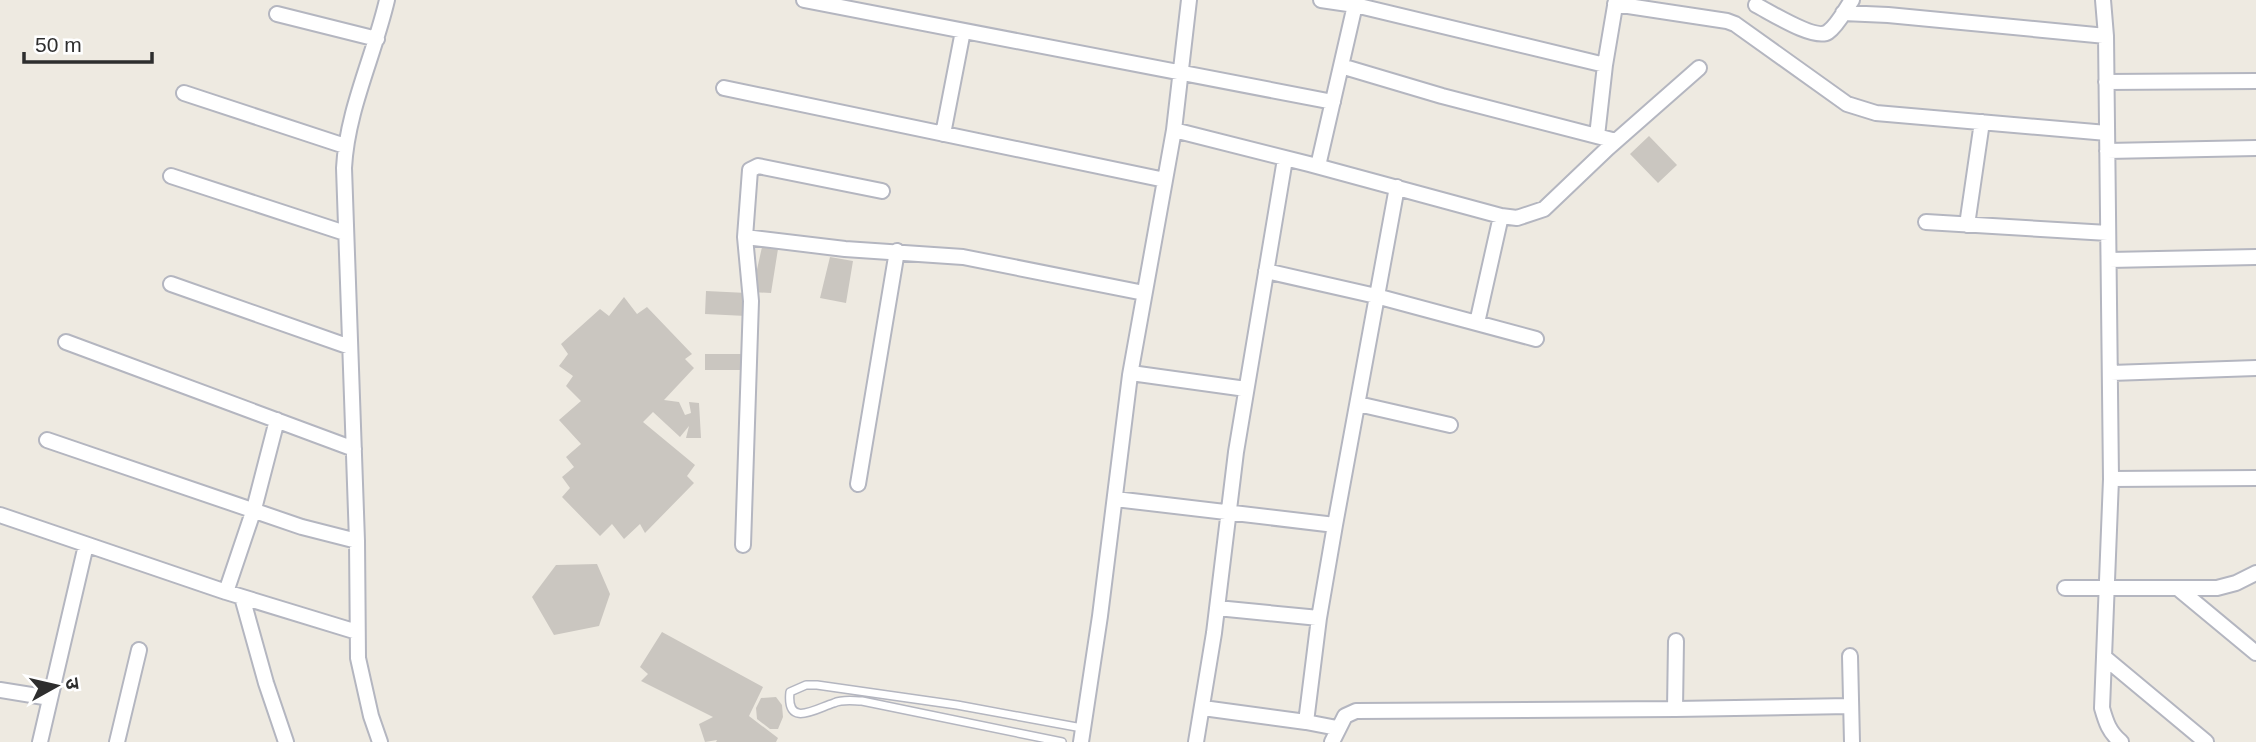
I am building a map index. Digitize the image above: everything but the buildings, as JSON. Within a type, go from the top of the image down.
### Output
[{"type":"street","points":[[380,742],[371,716],[358,658],[357,541],[345,233],[345,146],[387,0]]},
{"type":"street","points":[[804,0],[1333,102]]},
{"type":"street","points":[[1081,735],[1100,616],[1131,373],[1174,130],[1189,0]]},
{"type":"street","points":[[1323,0],[1355,5],[1605,65]]},
{"type":"street","points":[[1744,29],[1757,2],[1809,32],[1820,35],[1827,33],[1852,0]]},
{"type":"street","points":[[2103,0],[2106,13],[2111,479],[2102,708],[2115,740]]},
{"type":"street","points":[[1597,136],[1616,2],[1727,21],[1744,29],[1847,104],[1861,109],[1876,113],[2107,133]]},
{"type":"street","points":[[1318,166],[1355,5]]},
{"type":"street","points":[[1843,13],[2106,36]]},
{"type":"street","points":[[277,14],[377,39]]},
{"type":"street","points":[[943,134],[963,31]]},
{"type":"street","points":[[1341,65],[1443,96],[1616,141]]},
{"type":"street","points":[[1174,130],[1517,218],[1544,209],[1699,68]]},
{"type":"street","points":[[2106,82],[2256,81]]},
{"type":"street","points":[[724,88],[1165,180]]},
{"type":"street","points":[[184,93],[345,146]]},
{"type":"street","points":[[1967,225],[1982,122]]},
{"type":"street","points":[[2107,151],[2256,148]]},
{"type":"street","points":[[1196,742],[1217,608],[1236,452],[1285,159]]},
{"type":"street","points":[[743,545],[751,301],[745,237],[747,179],[750,170],[758,166],[882,191]]},
{"type":"street","points":[[171,176],[345,233]]},
{"type":"street","points":[[1306,722],[1335,525],[1397,187]]},
{"type":"street","points":[[1477,323],[1501,216]]},
{"type":"street","points":[[1926,222],[2108,233]]},
{"type":"street","points":[[745,237],[845,249],[963,257],[1144,293]]},
{"type":"street","points":[[858,484],[897,251]]},
{"type":"street","points":[[2109,260],[2256,257]]},
{"type":"street","points":[[1266,271],[1376,296],[1536,339]]},
{"type":"street","points":[[171,284],[350,347]]},
{"type":"street","points":[[66,342],[354,449]]},
{"type":"street","points":[[2111,373],[2256,368]]},
{"type":"street","points":[[1131,373],[1246,388]]},
{"type":"street","points":[[1358,404],[1450,425]]},
{"type":"street","points":[[226,592],[254,509],[277,420]]},
{"type":"street","points":[[47,440],[302,527],[357,541]]},
{"type":"street","points":[[2111,479],[2256,478]]},
{"type":"street","points":[[1115,499],[1335,525]]},
{"type":"street","points":[[0,515],[226,592],[357,632]]},
{"type":"street","points":[[40,742],[86,545]]},
{"type":"street","points":[[2065,588],[2217,588],[2236,583],[2256,573]]},
{"type":"street","points":[[2180,590],[2256,653]]},
{"type":"street","points":[[242,597],[286,742]]},
{"type":"street","points":[[1217,608],[1320,618]]},
{"type":"street","points":[[1675,709],[1676,641]]},
{"type":"street","points":[[117,742],[139,650]]},
{"type":"street","points":[[1850,656],[1852,742]]},
{"type":"street","points":[[2104,657],[2206,742]]},
{"type":"street","points":[[0,690],[50,698]]},
{"type":"street","points":[[1203,708],[1306,722],[1335,735],[1345,716],[1356,711],[1850,706]]},
{"type":"lane","points":[[1062,742],[862,701],[843,700],[803,715],[794,710],[789,702],[790,692],[806,685],[817,685],[957,705],[1081,735]]}]
